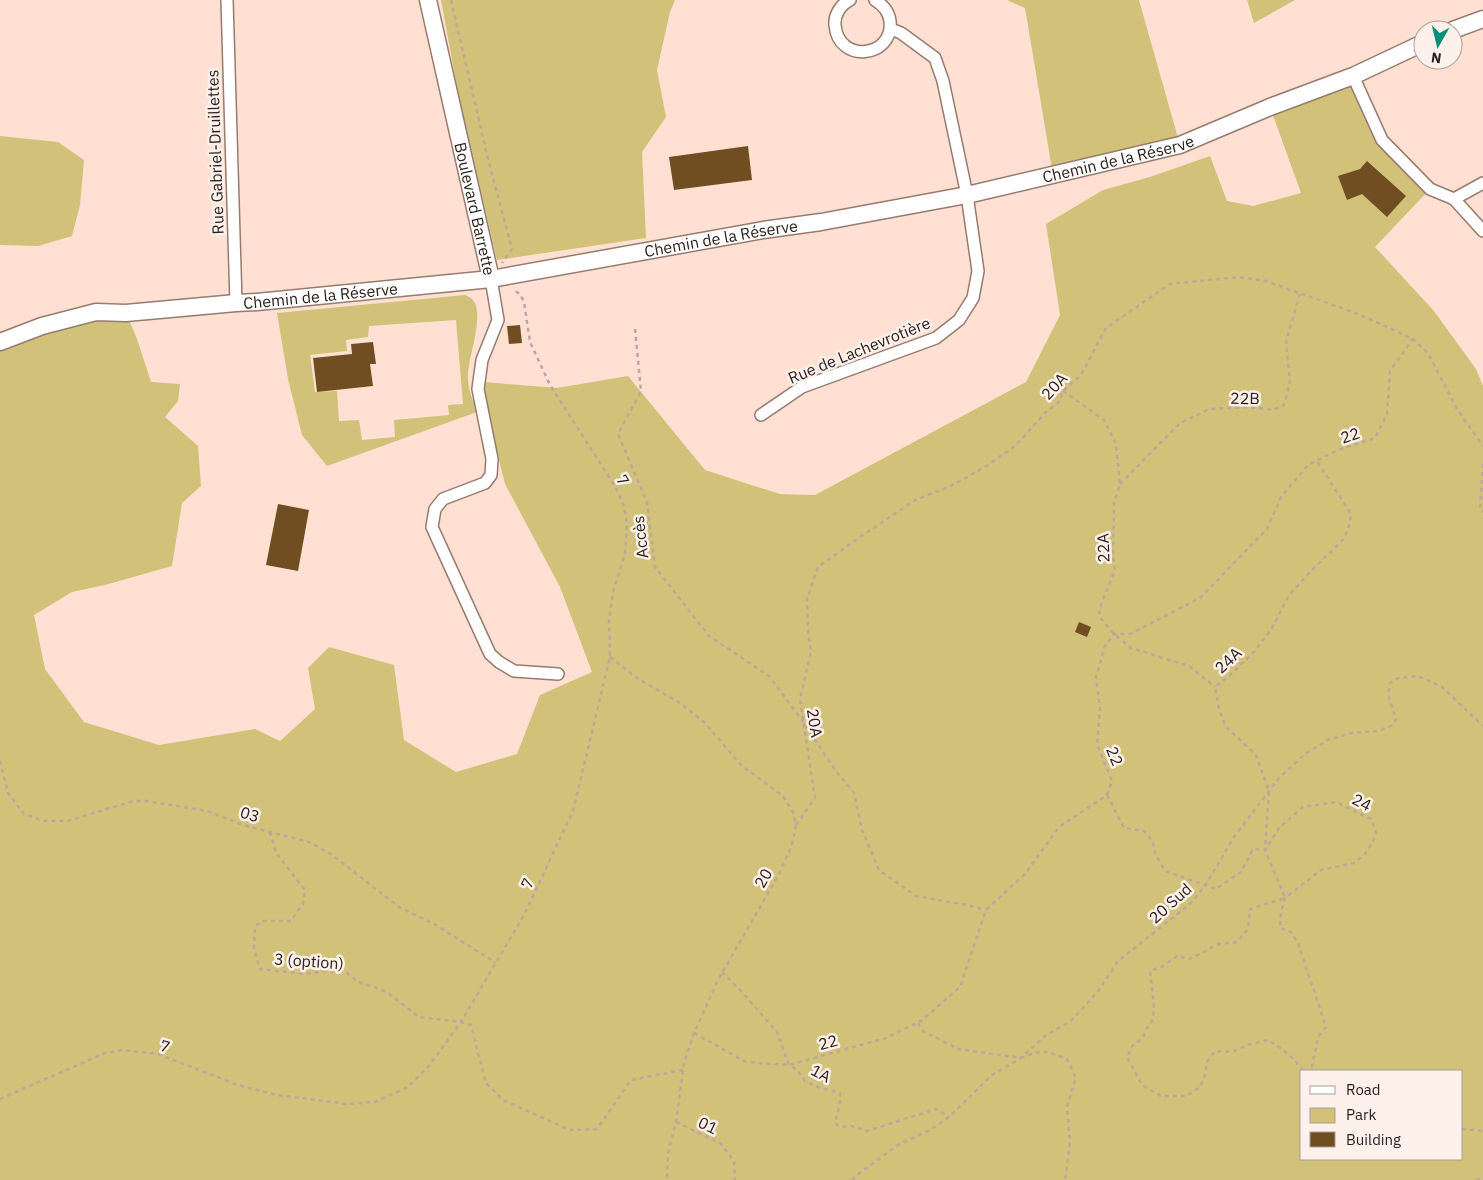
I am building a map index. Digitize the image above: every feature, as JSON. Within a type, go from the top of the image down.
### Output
[{"type":"street","name":"Rue Gabriel-Druillettes","points":[[227,0],[236,303]]},
{"type":"street","name":"Boulevard Barrette","points":[[428,0],[492,279]]},
{"type":"street","points":[[850,0],[838,11],[835,21],[836,32],[840,42],[849,49],[859,52],[870,52],[879,47],[887,38],[891,29],[889,17],[884,8],[875,0]]},
{"type":"street","points":[[1463,26],[1483,19]]},
{"type":"street","name":"Rue de Lachevrotière","points":[[761,415],[802,388],[936,338],[959,320],[973,298],[978,271],[967,194],[943,81],[935,58],[902,33],[891,29]]},
{"type":"street","name":"Chemin de la Réserve","points":[[0,342],[42,326],[96,312],[126,313],[492,279],[763,230],[820,222],[967,194],[1180,145],[1270,107],[1353,76],[1413,48]]},
{"type":"street","points":[[1353,76],[1382,140],[1430,189],[1454,199],[1483,231]]},
{"type":"street","points":[[1454,199],[1483,183]]},
{"type":"street","points":[[492,279],[498,320],[482,360],[478,389],[492,459],[491,475],[485,483],[443,499],[435,509],[432,527],[490,654],[514,671],[558,674]]},
{"type":"path","name":"Boulevard Barrette","points":[[451,0],[487,155],[512,249],[492,279]]},
{"type":"path","name":"20A","points":[[796,825],[815,798],[800,700],[812,652],[808,631],[807,599],[818,567],[917,499],[949,487],[985,467],[1015,446],[1046,412],[1059,402],[1063,391],[1081,375],[1106,328],[1170,284],[1239,277],[1266,281],[1361,315],[1413,339],[1428,353],[1457,409],[1483,446]]},
{"type":"path","name":"7","points":[[0,1099],[105,1053],[122,1050],[158,1054],[238,1085],[277,1095],[346,1104],[375,1102],[408,1087],[428,1067],[461,1022],[524,915],[573,811],[610,657],[609,621],[613,592],[625,554],[627,524],[624,506],[616,488],[550,385],[530,342],[524,302],[520,294],[492,279]]},
{"type":"path","name":"22B","points":[[1120,485],[1179,424],[1209,409],[1250,407],[1273,410],[1284,406],[1290,382],[1286,342],[1300,293]]},
{"type":"path","name":"Accès","points":[[635,329],[641,391],[618,434],[647,502],[655,567],[709,636],[769,676],[804,723]]},
{"type":"path","name":"22","points":[[694,1033],[746,1062],[789,1065],[886,1038],[918,1022],[960,987],[986,910],[1025,874],[1059,827],[1107,795],[1112,781],[1098,744],[1100,709],[1096,677],[1105,646],[1114,634],[1130,634],[1200,598],[1267,529],[1281,497],[1308,465],[1338,450],[1375,438],[1387,414],[1390,371],[1413,339]]},
{"type":"path","name":"22A","points":[[1063,391],[1104,420],[1116,444],[1120,485],[1114,503],[1113,556],[1115,570],[1100,607],[1099,616],[1114,634],[1131,648],[1189,666],[1215,687]]},
{"type":"path","name":"24A","points":[[1285,898],[1265,850],[1269,791],[1256,755],[1226,727],[1219,709],[1215,687],[1255,651],[1272,628],[1289,595],[1344,539],[1351,514],[1316,461]]},
{"type":"path","points":[[1483,464],[1480,509],[1483,512]]},
{"type":"path","points":[[610,657],[636,678],[680,703],[705,723],[741,765],[783,796],[793,812],[796,825]]},
{"type":"path","name":"20 Sud","points":[[852,1180],[898,1145],[930,1130],[949,1117],[992,1075],[1021,1058],[1045,1036],[1072,1020],[1100,990],[1118,961],[1190,904],[1205,886],[1234,837],[1269,791],[1279,778],[1304,755],[1329,739],[1352,733],[1378,731],[1393,725],[1396,719],[1388,694],[1390,683],[1398,678],[1417,676],[1441,686],[1483,726]]},
{"type":"path","points":[[804,723],[835,770],[854,793],[862,830],[879,870],[916,896],[986,910]]},
{"type":"path","name":"03","points":[[0,761],[8,792],[24,814],[44,821],[68,821],[134,802],[147,801],[207,811],[243,825],[309,842],[331,854],[399,907],[436,925],[496,963]]},
{"type":"path","points":[[1107,795],[1124,828],[1144,831],[1154,842],[1155,853],[1166,871],[1205,886]]},
{"type":"path","name":"24","points":[[1205,886],[1216,889],[1241,872],[1253,849],[1265,850],[1279,828],[1303,807],[1336,802],[1371,819],[1376,832],[1373,842],[1365,854],[1354,863],[1321,870],[1285,898]]},
{"type":"path","name":"20","points":[[667,1180],[668,1154],[676,1122],[683,1070],[694,1033],[722,972],[779,874],[792,845],[796,825]]},
{"type":"path","name":"3 (option)","points":[[270,832],[276,853],[305,890],[303,904],[291,921],[264,921],[254,926],[254,949],[260,969],[304,974],[325,971],[346,972],[358,982],[388,993],[419,1017],[461,1022]]},
{"type":"path","points":[[1285,898],[1250,909],[1248,928],[1237,942],[1218,944],[1190,959],[1177,956],[1163,966],[1150,971],[1154,1006],[1153,1019],[1142,1039],[1133,1045],[1127,1057],[1142,1085],[1161,1096],[1186,1096],[1200,1087],[1205,1075],[1207,1062],[1215,1051],[1232,1052],[1247,1045],[1268,1040],[1283,1049],[1298,1063],[1302,1070]]},
{"type":"path","points":[[1285,898],[1281,911],[1280,928],[1291,932],[1298,943],[1326,1027],[1318,1037],[1311,1070]]},
{"type":"path","name":"1A","points":[[722,972],[777,1032],[789,1065],[797,1070],[805,1081],[840,1093],[835,1123],[840,1127],[851,1126],[867,1131],[936,1109],[949,1117]]},
{"type":"path","points":[[461,1022],[471,1026],[486,1082],[503,1100],[570,1130],[597,1129],[631,1080],[683,1070]]},
{"type":"path","points":[[918,1022],[923,1031],[958,1049],[1021,1058],[1034,1053],[1048,1052],[1067,1059],[1076,1078],[1067,1106],[1070,1143],[1064,1180]]},
{"type":"path","name":"01","points":[[676,1122],[720,1143],[734,1161],[735,1180]]},
{"type":"path","points":[[1463,1129],[1483,1131]]},
{"type":"path","points":[[1476,1180],[1483,1178]]},
{"type":"green space","points":[[441,0],[675,0],[670,12],[657,70],[666,117],[642,152],[646,238],[497,260],[460,103]]},
{"type":"green space","points":[[1007,0],[1139,0],[1180,145],[1053,175],[1025,8]]},
{"type":"green space","points":[[1247,0],[1295,0],[1254,23]]},
{"type":"green space","points":[[1353,76],[1382,140],[1430,189],[1375,247],[1434,311],[1476,369],[1483,386],[1483,1180],[0,1180],[0,342],[126,313],[151,382],[180,384],[178,401],[165,417],[198,446],[201,486],[182,503],[172,566],[105,585],[72,592],[34,615],[45,669],[84,722],[159,745],[255,729],[280,741],[315,709],[308,668],[329,647],[394,665],[404,740],[456,772],[517,754],[540,695],[592,672],[560,587],[505,484],[486,409],[484,382],[557,388],[628,376],[705,470],[780,494],[815,495],[1026,382],[1060,315],[1046,224],[1103,190],[1150,177],[1210,156],[1227,201],[1253,206],[1301,193],[1270,107]]},
{"type":"green space","points":[[0,136],[58,142],[84,160],[80,205],[72,236],[38,246],[0,245]]},
{"type":"green space","points":[[466,295],[472,299],[476,306],[477,314],[468,385],[477,412],[327,466],[302,435],[288,379],[277,313]],"holes":[[[456,320],[463,404],[448,405],[449,415],[394,420],[395,437],[362,440],[359,420],[339,421],[337,391],[315,392],[310,355],[347,351],[346,340],[368,337],[369,326]]]},
{"type":"building","points":[[748,146],[752,180],[674,190],[669,157]]},
{"type":"building","points":[[1367,161],[1406,196],[1387,217],[1362,194],[1347,200],[1338,176],[1360,169]]},
{"type":"building","points":[[520,325],[522,343],[509,344],[507,326]]},
{"type":"building","points":[[373,342],[376,364],[370,364],[373,386],[317,392],[313,358],[352,354],[351,344]]},
{"type":"building","points":[[278,504],[309,510],[298,571],[266,565]]},
{"type":"building","points":[[1079,622],[1091,627],[1087,637],[1075,632]]}]
